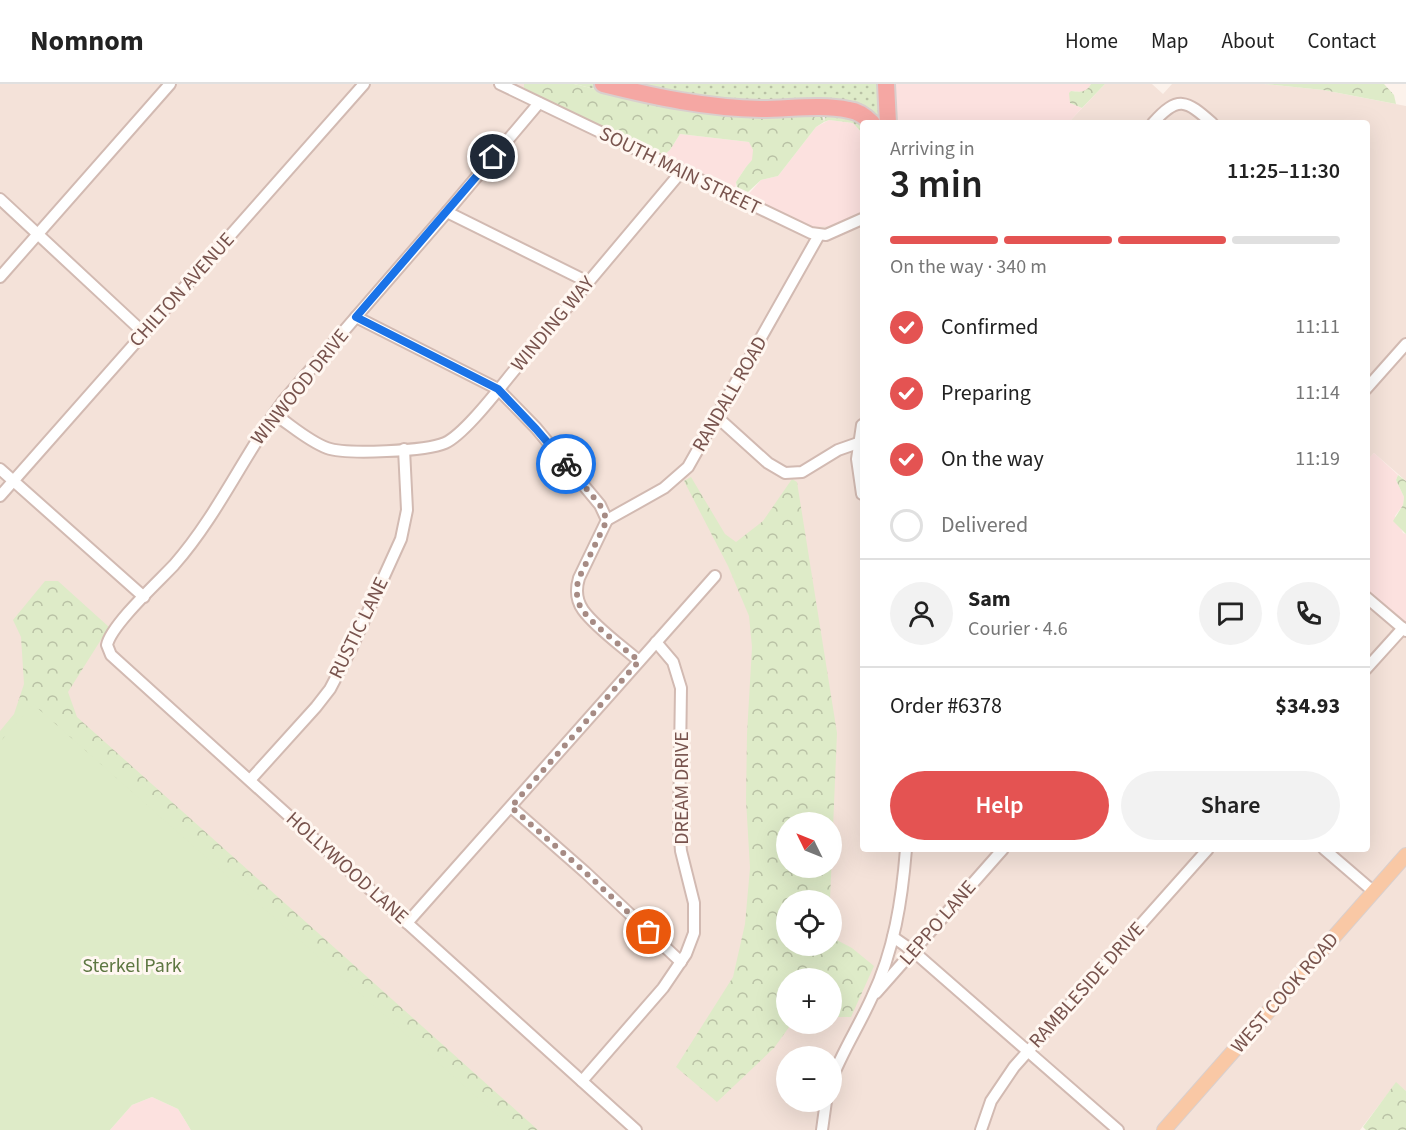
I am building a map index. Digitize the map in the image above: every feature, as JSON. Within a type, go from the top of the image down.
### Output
[{"type":"highway","points":[[603,84],[714,106],[851,110],[859,112],[868,120]]},
{"type":"highway","points":[[886,84],[888,120]]},
{"type":"main road","name":"WEST COOK ROAD","points":[[1164,1130],[1406,855]]},
{"type":"street","points":[[0,277],[170,84]]},
{"type":"street","name":"CHILTON AVENUE","points":[[0,496],[364,84]]},
{"type":"street","name":"SOUTH MAIN STREET","points":[[500,84],[819,235]]},
{"type":"street","name":"WINWOOD DRIVE","points":[[144,597],[176,563],[213,513],[274,414],[539,103]]},
{"type":"street","points":[[1156,120],[1176,103],[1187,104],[1208,120]]},
{"type":"street","name":"WINDING WAY","points":[[274,414],[328,448],[352,452],[436,446],[446,442],[465,426],[498,389],[681,171]]},
{"type":"street","points":[[0,200],[144,333]]},
{"type":"street","points":[[447,212],[588,282]]},
{"type":"street","points":[[819,235],[834,232],[860,220]]},
{"type":"street","name":"RANDALL ROAD","points":[[607,520],[655,494],[672,482],[688,466],[819,235]]},
{"type":"street","points":[[356,317],[498,389],[536,429],[600,505],[607,520],[576,586],[579,603],[590,617],[639,661]]},
{"type":"street","points":[[1370,384],[1406,344]]},
{"type":"street","points":[[717,417],[768,463],[785,473],[802,472],[838,450],[858,443]]},
{"type":"street","points":[[860,434],[858,443],[860,459]]},
{"type":"street","name":"RUSTIC LANE","points":[[250,780],[330,689],[376,596],[405,525],[407,510],[404,449]]},
{"type":"street","points":[[0,469],[144,597]]},
{"type":"street","points":[[407,923],[715,576]]},
{"type":"street","name":"HOLLYWOOD LANE","points":[[144,597],[110,635],[108,650],[636,1130]]},
{"type":"street","points":[[1370,600],[1404,630],[1370,665]]},
{"type":"street","name":"DREAM DRIVE","points":[[582,1081],[663,988],[681,962],[692,939],[695,911],[681,851],[679,827],[682,695],[673,662],[656,642]]},
{"type":"street","points":[[511,807],[585,872],[681,962]]},
{"type":"street","points":[[842,1056],[872,997],[893,938],[906,852]]},
{"type":"street","name":"LEPPO LANE","points":[[872,997],[1000,852]]},
{"type":"street","name":"RAMBLESIDE DRIVE","points":[[981,1130],[985,1114],[997,1090],[1205,852]]},
{"type":"street","points":[[1327,852],[1374,892]]},
{"type":"street","points":[[893,938],[913,951],[1118,1130]]},
{"type":"street","points":[[822,1130],[824,1112]]},
{"type":"shaded area","points":[[0,84],[524,84],[525,88],[668,161],[831,226],[860,213],[860,852],[1370,852],[1370,604],[1406,636],[1406,1091],[1396,1083],[1360,1130],[514,1130],[0,742]]},
{"type":"shaded area","points":[[892,84],[1091,84],[1088,90],[1083,92],[1071,91],[1070,103],[1082,108],[1071,120],[894,120]]},
{"type":"shaded area","points":[[1105,84],[1152,84],[1163,94],[1172,84],[1264,84],[1323,90],[1406,106],[1406,481],[1374,453],[1370,458],[1370,120],[1071,120]]},
{"type":"shaded area","points":[[829,120],[853,123],[860,131],[860,213],[831,226],[811,227],[746,197],[761,180],[778,176],[816,127]]},
{"type":"shaded area","points":[[680,134],[749,142],[754,155],[736,182],[735,191],[661,157],[670,150]]},
{"type":"shaded area","points":[[1374,453],[1398,475],[1396,480],[1404,497],[1403,505],[1395,516],[1403,533],[1406,534],[1406,636],[1370,605],[1370,457]]},
{"type":"shaded area","points":[[152,1097],[178,1109],[191,1130],[110,1130],[132,1105]]},
{"type":"green space","points":[[524,84],[574,84],[646,101],[822,112],[824,122],[816,127],[778,176],[761,180],[748,192],[737,187],[736,182],[752,160],[753,150],[749,142],[680,134],[670,150],[661,157],[534,94],[524,88]]},
{"type":"green space","points":[[574,84],[892,84],[894,120],[860,120],[860,131],[853,123],[829,120],[824,122],[825,117],[646,101]]},
{"type":"green space","points":[[1091,84],[1105,84],[1082,108],[1070,103],[1069,93],[1071,91],[1083,91]]},
{"type":"green space","points":[[1264,84],[1384,84],[1394,95],[1396,104],[1323,90]]},
{"type":"green space","points":[[1398,475],[1406,481],[1406,534],[1393,521],[1403,505],[1404,497],[1396,480]]},
{"type":"green space","points":[[691,477],[725,534],[736,542],[763,521],[792,479],[797,482],[837,733],[834,812],[776,812],[776,878],[831,878],[830,890],[776,890],[776,956],[842,956],[842,943],[874,966],[851,1017],[842,1017],[842,968],[776,968],[776,1034],[784,1034],[774,1048],[717,1102],[676,1067],[733,977],[745,924],[750,868],[746,800],[752,647],[749,616],[728,566],[684,481]]},
{"type":"green space","name":"Sterkel Park","points":[[45,581],[58,581],[109,627],[68,692],[77,717],[538,1130],[191,1130],[0,784],[0,731],[14,714],[24,684],[21,637],[13,620]]},
{"type":"green space","name":"Sterkel Park","points":[[33,704],[514,1130],[191,1130],[178,1109],[152,1097],[132,1105],[110,1130],[0,1130],[0,742]]},
{"type":"green space","points":[[1396,1082],[1406,1091],[1406,1130],[1366,1130],[1363,1127]]},
{"type":"way so far","points":[[566,464],[600,505],[607,520],[582,568],[576,586],[579,603],[590,617],[639,661],[511,807],[649,932]]},
{"type":"route","points":[[493,157],[356,317],[498,389],[566,464]]}]
